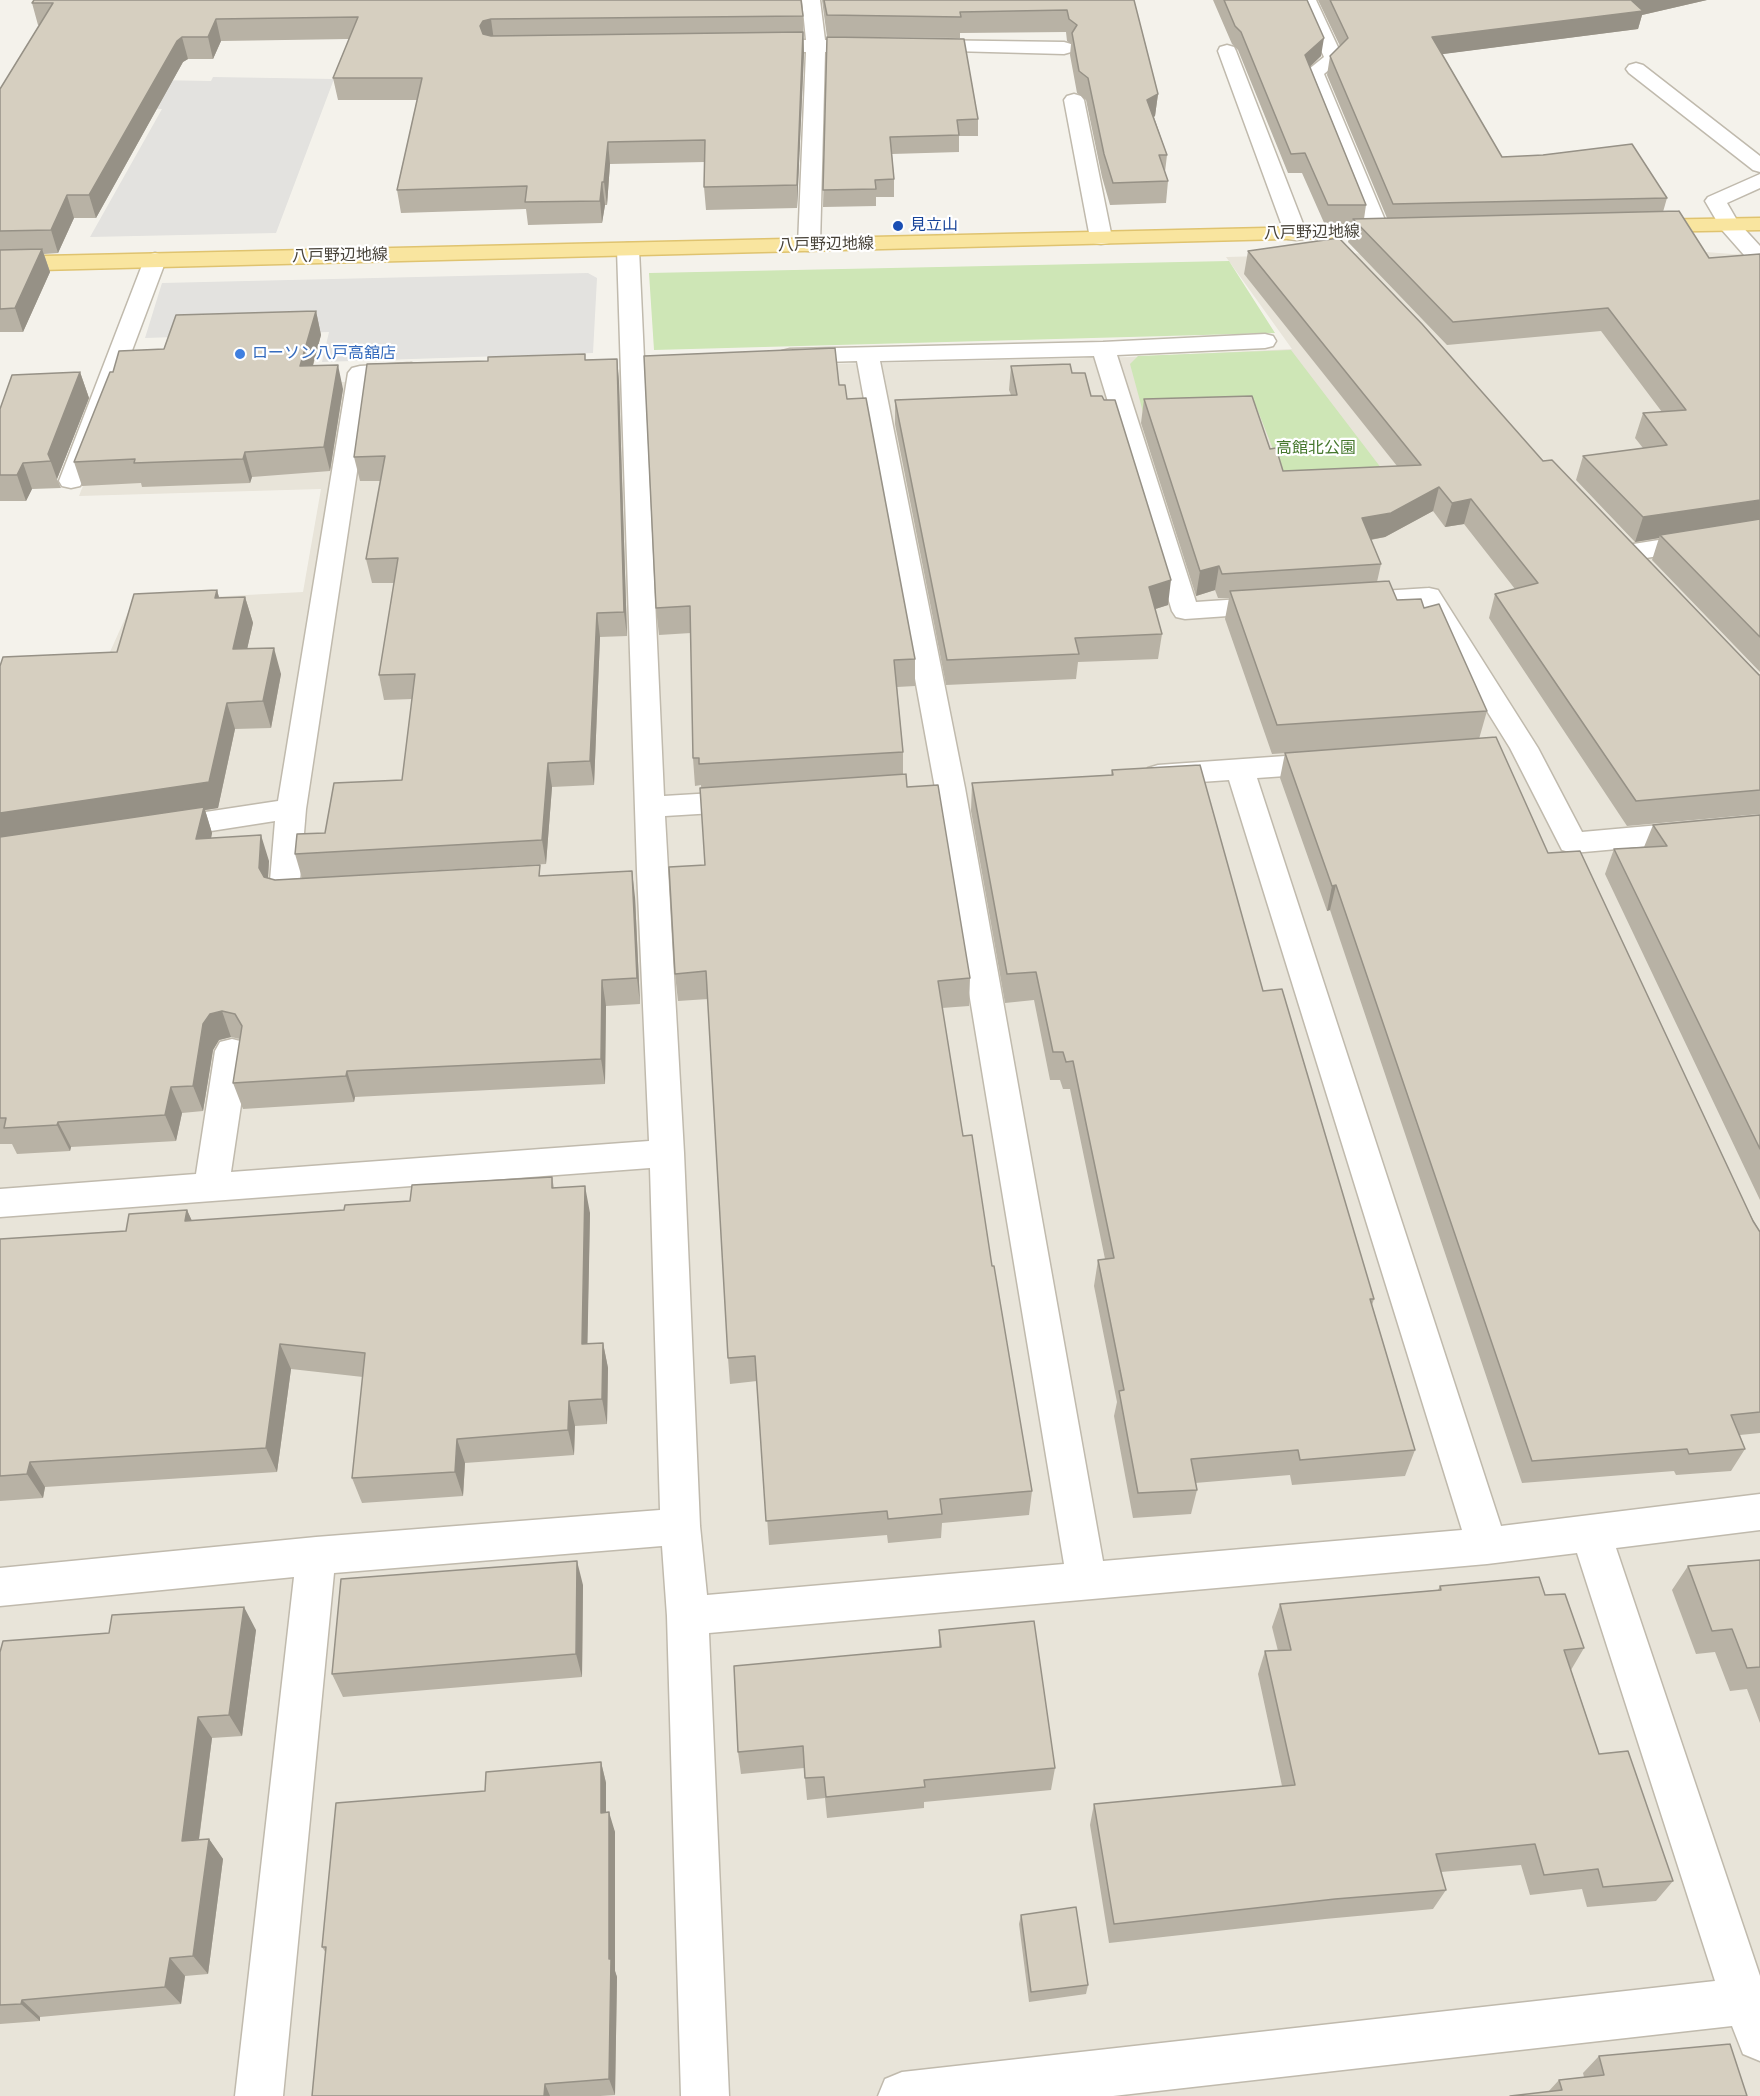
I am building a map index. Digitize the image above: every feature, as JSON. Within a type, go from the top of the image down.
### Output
[{"type":"main road","points":[[1625,227],[1760,224]]},
{"type":"main road","name":"八戸野辺地線","points":[[0,264],[1414,231]]},
{"type":"street","points":[[809,246],[816,45],[811,0]]},
{"type":"street","points":[[1307,0],[1334,58],[1314,73],[1379,232]]},
{"type":"street","points":[[744,46],[1064,48]]},
{"type":"street","points":[[1227,51],[1296,234]]},
{"type":"street","points":[[1636,69],[1760,166]]},
{"type":"street","points":[[1074,100],[1101,238]]},
{"type":"street","points":[[1760,180],[1715,201],[1730,225],[1760,259]]},
{"type":"street","points":[[1324,233],[1341,252]]},
{"type":"street","points":[[628,249],[650,807],[640,872],[667,1152],[680,1526],[688,1616],[705,2096]]},
{"type":"street","points":[[71,481],[155,260]]},
{"type":"street","points":[[773,357],[1103,349],[1265,341]]},
{"type":"street","points":[[1103,349],[1185,611],[1290,604]]},
{"type":"street","points":[[867,354],[950,788],[1087,1581]]},
{"type":"street","points":[[343,889],[284,893],[291,809],[360,373],[431,370]]},
{"type":"street","points":[[1627,553],[1760,532]]},
{"type":"street","points":[[1325,602],[1430,596],[1524,747],[1588,876]]},
{"type":"street","points":[[1489,750],[1524,747]]},
{"type":"street","points":[[1136,776],[1358,760]]},
{"type":"street","points":[[1240,770],[1487,1546]]},
{"type":"street","points":[[650,807],[777,799]]},
{"type":"street","points":[[140,832],[291,809]]},
{"type":"street","points":[[1573,843],[1760,826]]},
{"type":"street","points":[[211,1187],[232,1051]]},
{"type":"street","points":[[0,1203],[667,1152]]},
{"type":"street","points":[[688,1616],[1487,1546],[1760,1512]]},
{"type":"street","points":[[0,1587],[316,1556],[680,1526]]},
{"type":"street","points":[[902,2096],[1753,2019],[1591,1533]]},
{"type":"street","points":[[259,2096],[316,1556]]},
{"type":"shaded area","points":[[213,77],[334,79],[276,233],[90,237],[162,109],[121,108],[154,80],[211,81]]},
{"type":"shaded area","points":[[1626,246],[1732,254],[1760,253],[1760,2096],[0,2096],[0,683],[109,654],[133,601],[303,592],[321,489],[79,496],[119,392],[653,368],[1131,357],[1292,349],[1226,257]]},
{"type":"shaded area","points":[[588,273],[597,278],[593,353],[322,362],[329,332],[145,338],[162,283]]},
{"type":"green space","points":[[1229,261],[1275,333],[654,350],[649,273]]},
{"type":"green space","name":"高館北公園","points":[[1291,350],[1391,481],[1292,497],[1256,406],[1143,412],[1130,364],[1138,356]]},
{"type":"building","points":[[34,0],[801,0],[803,16],[491,19],[483,21],[480,26],[483,34],[491,36],[803,32],[797,185],[704,187],[705,140],[608,142],[600,201],[525,202],[527,186],[397,190],[422,78],[333,78],[358,17],[216,19],[208,37],[182,37],[177,41],[89,195],[67,195],[51,230],[0,231],[0,89],[53,3],[32,3]]},
{"type":"building","points":[[824,0],[1134,0],[1158,94],[1147,100],[1167,155],[1159,155],[1168,181],[1113,183],[1104,154],[1088,78],[1079,71],[1072,33],[1077,25],[1069,19],[1067,10],[960,12],[961,17],[827,15]]},
{"type":"building","points":[[1224,0],[1307,0],[1324,38],[1305,55],[1366,205],[1328,205],[1305,153],[1291,154],[1241,32],[1235,26]]},
{"type":"building","points":[[1330,0],[1631,0],[1643,11],[1432,37],[1502,157],[1543,155],[1632,144],[1667,198],[1393,204],[1330,56],[1348,38]]},
{"type":"building","points":[[827,37],[964,39],[978,119],[957,120],[959,135],[890,137],[894,179],[875,180],[876,189],[823,190]]},
{"type":"building","points":[[1679,211],[1709,258],[1760,254],[1760,500],[1643,517],[1583,456],[1667,445],[1643,413],[1686,410],[1608,308],[1453,322],[1353,219]]},
{"type":"building","points":[[1339,238],[1422,324],[1543,461],[1552,460],[1760,675],[1760,790],[1636,801],[1495,594],[1538,583],[1471,499],[1452,503],[1439,487],[1391,513],[1362,518],[1381,564],[1222,574],[1219,566],[1200,571],[1144,399],[1252,396],[1270,449],[1276,448],[1283,471],[1421,465],[1248,251]]},
{"type":"building","points":[[42,249],[15,308],[0,309],[0,250]]},
{"type":"building","points":[[316,311],[300,366],[338,365],[324,447],[245,452],[243,459],[134,463],[135,459],[74,462],[110,372],[113,372],[119,351],[164,349],[176,315]]},
{"type":"building","points":[[835,348],[839,385],[845,385],[847,399],[866,398],[915,659],[894,660],[903,752],[699,764],[699,758],[693,758],[690,606],[656,608],[644,356]]},
{"type":"building","points":[[585,354],[585,360],[617,359],[624,612],[597,613],[590,761],[548,763],[542,840],[295,854],[297,834],[325,833],[334,783],[402,780],[415,674],[379,675],[398,558],[366,559],[385,456],[354,457],[367,364],[488,361],[488,357]]},
{"type":"building","points":[[1070,364],[1072,373],[1085,373],[1091,396],[1102,396],[1104,400],[1115,400],[1171,580],[1149,587],[1162,634],[1075,638],[1079,654],[947,660],[895,400],[1017,395],[1011,366]]},
{"type":"building","points":[[80,372],[48,454],[51,461],[23,463],[17,475],[0,475],[0,409],[12,375]]},
{"type":"building","points":[[1760,519],[1760,637],[1660,535]]},
{"type":"building","points":[[1389,581],[1397,600],[1421,599],[1424,608],[1439,604],[1487,711],[1277,725],[1230,591]]},
{"type":"building","points":[[217,590],[215,598],[245,597],[233,649],[274,648],[263,701],[227,703],[209,782],[0,813],[0,666],[3,657],[117,652],[134,594]]},
{"type":"building","points":[[1496,737],[1548,853],[1580,851],[1760,1232],[1760,1412],[1731,1415],[1745,1449],[1689,1454],[1687,1449],[1532,1461],[1336,885],[1332,886],[1285,753]]},
{"type":"building","points":[[1200,765],[1263,991],[1282,989],[1374,1299],[1370,1299],[1415,1450],[1300,1460],[1298,1450],[1191,1459],[1197,1490],[1138,1493],[1119,1391],[1124,1390],[1098,1260],[1114,1258],[1073,1061],[1066,1062],[1063,1052],[1053,1052],[1036,972],[1007,974],[972,783],[1113,775],[1112,770]]},
{"type":"building","points":[[906,774],[907,787],[938,785],[970,978],[938,981],[963,1136],[972,1135],[992,1266],[994,1266],[1032,1491],[940,1499],[942,1514],[888,1519],[887,1511],[766,1521],[755,1356],[728,1358],[706,971],[675,974],[669,867],[705,865],[700,788]]},
{"type":"building","points":[[204,807],[196,839],[261,835],[259,868],[264,877],[275,880],[540,865],[539,876],[632,871],[637,978],[602,980],[601,1059],[347,1071],[346,1076],[233,1083],[242,1026],[235,1014],[222,1011],[210,1014],[203,1024],[193,1086],[171,1087],[165,1115],[4,1128],[6,1118],[0,1118],[0,837]]},
{"type":"building","points":[[1760,815],[1760,1149],[1614,849],[1667,846],[1653,825]]},
{"type":"building","points":[[552,1177],[552,1188],[585,1186],[582,1344],[603,1343],[602,1399],[569,1401],[568,1430],[457,1439],[455,1472],[352,1478],[365,1353],[280,1344],[266,1448],[30,1462],[27,1474],[0,1476],[0,1239],[126,1231],[129,1214],[187,1210],[185,1221],[344,1210],[345,1205],[410,1201],[412,1185]]},
{"type":"building","points":[[1760,1560],[1760,1667],[1747,1668],[1732,1629],[1712,1631],[1688,1566]]},
{"type":"building","points":[[577,1561],[576,1654],[332,1674],[341,1579]]},
{"type":"building","points":[[1539,1577],[1545,1595],[1565,1594],[1584,1648],[1564,1650],[1599,1754],[1628,1751],[1673,1881],[1603,1887],[1598,1869],[1544,1875],[1535,1844],[1436,1854],[1446,1890],[1335,1899],[1114,1924],[1094,1804],[1295,1785],[1265,1651],[1291,1650],[1280,1604],[1441,1590],[1440,1586]]},
{"type":"building","points":[[244,1607],[229,1715],[198,1717],[182,1841],[209,1839],[193,1956],[170,1958],[165,1987],[22,2000],[21,2004],[0,2005],[0,1652],[3,1641],[109,1633],[112,1615]]},
{"type":"building","points":[[1034,1621],[1055,1768],[924,1780],[925,1787],[826,1797],[824,1777],[805,1778],[803,1746],[738,1752],[734,1666],[941,1647],[939,1630]]},
{"type":"building","points":[[601,1762],[601,1813],[609,1812],[609,1959],[611,1959],[609,2079],[545,2084],[544,2096],[312,2096],[326,1947],[322,1947],[336,1803],[485,1791],[486,1772]]},
{"type":"building","points":[[1076,1907],[1088,1985],[1031,1992],[1021,1915]]},
{"type":"building","points":[[1730,2044],[1747,2096],[1510,2096],[1562,2090],[1559,2080],[1604,2075],[1599,2056]]},
{"type":"place","name":"見立山","points":[[898,226]]},
{"type":"place","name":"ローソン八戸高舘店","points":[[240,354]]}]
